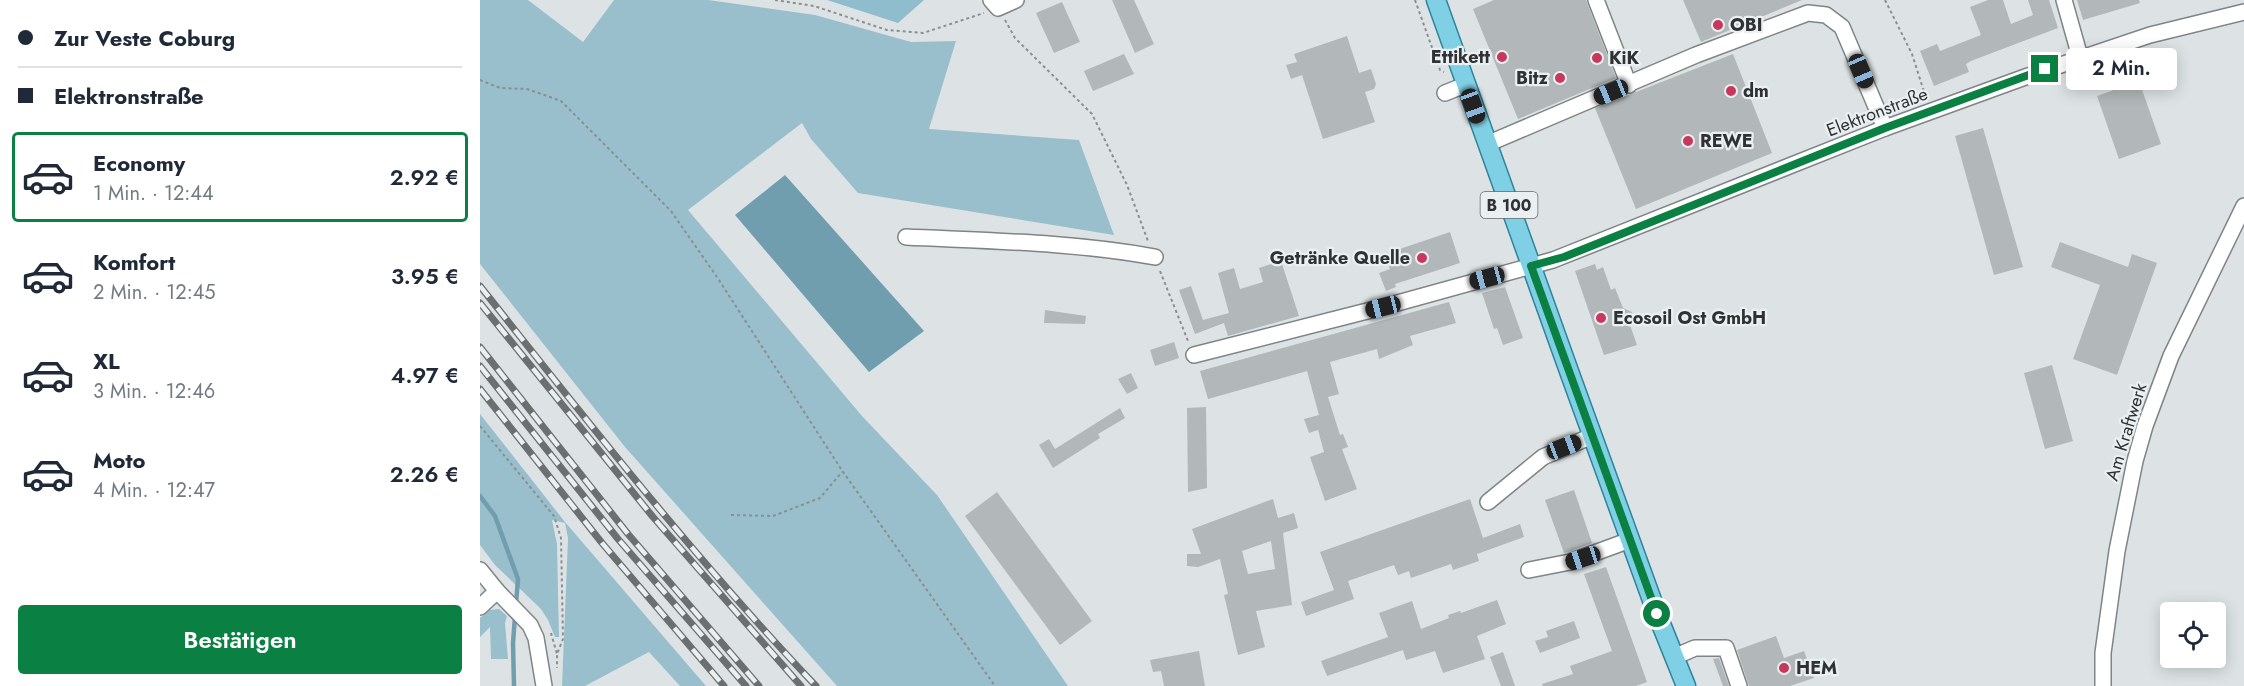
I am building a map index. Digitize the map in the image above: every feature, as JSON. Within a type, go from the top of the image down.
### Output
[{"type":"main road","name":"B 100","points":[[1436,0],[1592,436],[1686,686]]},
{"type":"street","points":[[995,4],[1016,0]]},
{"type":"street","points":[[1596,0],[1629,85]]},
{"type":"street","points":[[2064,0],[2080,57]]},
{"type":"street","name":"Elektronstraße","points":[[1194,355],[1381,301],[1564,257],[1885,128],[2080,57],[2240,8]]},
{"type":"street","points":[[1487,144],[1696,56],[1808,13],[1826,15],[1842,27],[1885,128]]},
{"type":"street","points":[[1445,93],[1466,85]]},
{"type":"street","name":"Am Kraftwerk","points":[[2103,686],[2103,653],[2117,550],[2135,461],[2145,426],[2171,356],[2244,206]]},
{"type":"street","points":[[906,237],[1016,242],[1155,257]]},
{"type":"street","points":[[1488,502],[1543,457],[1592,436]]},
{"type":"street","points":[[1529,570],[1570,562],[1630,540]]},
{"type":"street","points":[[480,570],[530,625],[536,638],[544,686]]},
{"type":"street","points":[[480,607],[501,595]]},
{"type":"street","points":[[1674,657],[1695,648],[1726,648],[1739,686]]},
{"type":"path","points":[[775,0],[814,6],[886,30],[923,33],[995,4],[1015,38],[1092,114],[1127,185],[1194,355]]},
{"type":"path","points":[[1415,0],[1440,70],[1445,73]]},
{"type":"path","points":[[1886,1],[1912,54],[1930,112]]},
{"type":"path","points":[[480,80],[500,88],[527,89],[561,101],[671,211],[717,277],[841,469],[995,686]]},
{"type":"path","points":[[480,426],[554,516],[561,538],[563,639],[557,654],[558,675]]},
{"type":"path","points":[[731,516],[773,516],[820,498],[842,471],[841,469]]},
{"type":"shaded area","points":[[480,0],[528,0],[583,42],[614,0],[708,0],[815,15],[911,42],[956,41],[929,129],[1079,140],[1114,235],[858,193],[811,139],[802,123],[688,210],[862,416],[937,495],[1068,686],[837,686],[625,447],[480,264]]},
{"type":"shaded area","points":[[827,0],[924,0],[898,23]]},
{"type":"shaded area","points":[[785,175],[924,331],[869,372],[735,215]]},
{"type":"shaded area","points":[[480,414],[565,522],[706,686],[680,686],[649,652],[585,686],[562,686],[568,538],[565,523],[552,520],[557,544],[559,637],[555,637],[541,609],[495,565],[480,545]]},
{"type":"shaded area","points":[[499,609],[507,616],[505,623],[508,659],[491,659],[490,627],[480,637],[480,618],[490,610]]},
{"type":"building","points":[[1112,0],[1134,0],[1154,44],[1135,53]]},
{"type":"building","points":[[1494,0],[1586,0],[1616,78],[1518,119],[1473,9]]},
{"type":"building","name":"OBI","points":[[1683,0],[1802,0],[1701,42]]},
{"type":"building","points":[[1988,0],[2003,0],[2011,24],[2033,15],[2028,0],[2049,0],[2058,28],[1971,61],[1966,64],[1969,72],[1934,86],[1920,51],[1937,44],[1940,51],[1981,35],[1970,7]]},
{"type":"building","points":[[2077,0],[2139,0],[2140,3],[2083,20]]},
{"type":"building","points":[[1062,2],[1080,42],[1054,53],[1036,13]]},
{"type":"building","points":[[1347,36],[1359,73],[1371,69],[1376,84],[1374,89],[1365,92],[1375,122],[1323,139],[1302,75],[1291,79],[1286,65],[1297,62],[1294,54]]},
{"type":"building","points":[[1124,54],[1134,74],[1093,91],[1084,71]]},
{"type":"building","name":"REWE","points":[[1733,54],[1772,153],[1636,209],[1595,108]]},
{"type":"building","points":[[2139,81],[2161,144],[2119,159],[2097,96]]},
{"type":"building","points":[[1983,128],[2023,267],[1994,275],[1955,136]]},
{"type":"building","name":"Getränke Quelle","points":[[1450,232],[1460,263],[1395,284],[1396,287],[1386,291],[1379,273],[1390,269],[1385,254]]},
{"type":"building","points":[[2060,242],[2128,267],[2132,254],[2157,263],[2117,375],[2073,359],[2100,285],[2051,267]]},
{"type":"building","points":[[1281,261],[1299,316],[1228,336],[1224,323],[1195,334],[1179,290],[1191,286],[1203,320],[1229,313],[1218,273],[1234,268],[1240,289],[1263,282],[1259,268]]},
{"type":"building","points":[[1595,264],[1597,270],[1603,267],[1611,290],[1615,288],[1623,308],[1632,312],[1633,320],[1630,325],[1637,345],[1604,355],[1575,271]]},
{"type":"building","points":[[1505,287],[1523,338],[1503,345],[1497,328],[1494,329],[1482,293]]},
{"type":"building","points":[[1449,302],[1456,323],[1410,336],[1413,345],[1379,359],[1377,349],[1330,362],[1339,394],[1328,397],[1340,435],[1343,434],[1348,447],[1342,449],[1357,489],[1325,501],[1310,457],[1324,452],[1318,430],[1309,433],[1304,419],[1319,415],[1307,371],[1208,399],[1200,371]]},
{"type":"building","points":[[1045,310],[1086,316],[1085,324],[1044,323]]},
{"type":"building","points":[[1174,342],[1179,358],[1155,366],[1150,350]]},
{"type":"building","points":[[2052,365],[2073,441],[2045,449],[2024,373]]},
{"type":"building","points":[[1131,373],[1138,388],[1127,394],[1118,379]]},
{"type":"building","points":[[1206,407],[1207,488],[1188,492],[1187,408]]},
{"type":"building","points":[[1120,408],[1125,418],[1098,434],[1100,438],[1053,468],[1039,445],[1049,439],[1055,449]]},
{"type":"building","points":[[1574,490],[1592,543],[1564,553],[1545,500]]},
{"type":"building","points":[[997,492],[1092,621],[1060,645],[965,516]]},
{"type":"building","points":[[1273,499],[1278,518],[1294,513],[1298,528],[1283,533],[1292,605],[1256,611],[1265,647],[1238,655],[1224,595],[1228,594],[1220,559],[1198,567],[1187,566],[1187,554],[1201,554],[1192,529]],"holes":[[[1271,541],[1275,569],[1248,574],[1242,551]]]},
{"type":"building","points":[[1470,499],[1483,538],[1520,524],[1524,537],[1477,554],[1479,561],[1453,570],[1451,564],[1411,578],[1409,571],[1398,575],[1394,565],[1348,581],[1354,599],[1306,616],[1301,602],[1334,590],[1320,552]]},
{"type":"building","points":[[1606,567],[1647,682],[1636,686],[1543,686],[1542,684],[1573,674],[1570,666],[1612,651],[1584,574]]},
{"type":"building","points":[[1497,600],[1506,624],[1477,636],[1485,659],[1443,673],[1435,651],[1406,660],[1403,650],[1327,676],[1321,661],[1388,637],[1379,613],[1412,601],[1421,629],[1449,618],[1448,615],[1460,611],[1461,613]]},
{"type":"building","points":[[1574,621],[1580,638],[1540,653],[1535,641],[1548,637],[1546,631]]},
{"type":"building","name":"HEM","points":[[1776,636],[1784,658],[1804,651],[1814,678],[1790,686],[1749,686],[1737,650]]},
{"type":"building","points":[[1199,651],[1205,686],[1164,686],[1161,671],[1153,672],[1150,660]]},
{"type":"building","points":[[1503,652],[1515,686],[1501,686],[1490,657]]},
{"type":"building","points":[[1719,658],[1729,686],[1723,686],[1713,659]]},
{"type":"waterway","points":[[480,496],[495,516],[518,579],[516,604]]},
{"type":"waterway","points":[[514,686],[515,616]]},
{"type":"railway","points":[[480,286],[685,540],[816,686]]},
{"type":"railway","points":[[480,303],[653,517],[801,686]]},
{"type":"railway","points":[[480,347],[628,534],[759,686]]},
{"type":"railway","points":[[480,366],[618,539],[746,686]]},
{"type":"railway","points":[[480,389],[602,543],[724,686]]},
{"type":"place","name":"OBI","points":[[1718,25]]},
{"type":"place","name":"Ettikett","points":[[1502,57]]},
{"type":"place","name":"KiK","points":[[1597,58]]},
{"type":"place","name":"Bitz","points":[[1560,78]]},
{"type":"place","name":"dm","points":[[1731,91]]},
{"type":"place","name":"REWE","points":[[1688,141]]},
{"type":"place","name":"Getränke Quelle","points":[[1422,258]]},
{"type":"place","name":"Ecosoil Ost GmbH","points":[[1601,318]]},
{"type":"place","name":"HEM","points":[[1784,668]]},
{"type":"route","points":[[1657,614],[1531,266],[1564,257],[1885,128],[2045,69]]}]
